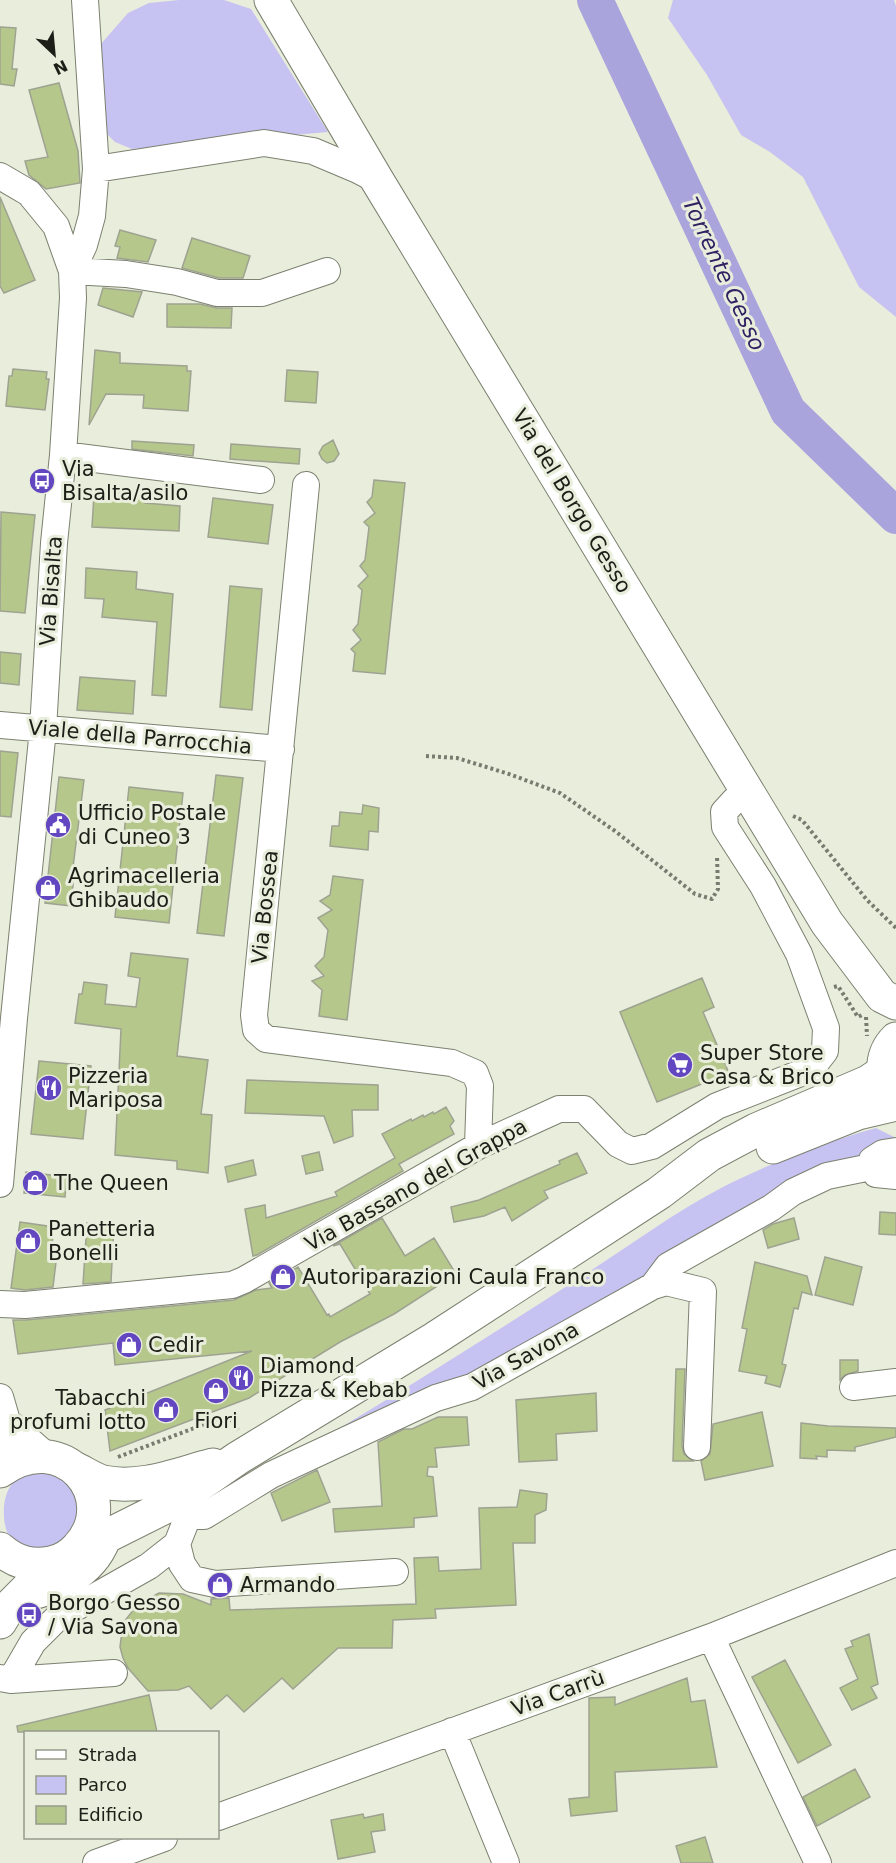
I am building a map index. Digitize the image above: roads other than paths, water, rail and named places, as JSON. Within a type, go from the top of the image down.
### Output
[{"type":"main road","name":"Via del Borgo Gesso","points":[[271,0],[377,180],[827,923],[889,1000],[884,1026],[892,1072]]},
{"type":"main road","name":"Via Savona","points":[[61,1462],[101,1481],[130,1484],[151,1482],[239,1445],[434,1339],[659,1193],[710,1155],[756,1130],[892,1072]]},
{"type":"main road","name":"Via Savona","points":[[53,1563],[96,1538],[181,1509],[239,1445]]},
{"type":"main road","points":[[0,1470],[30,1455],[61,1462],[85,1479],[93,1502],[91,1526],[96,1538]]},
{"type":"main road","points":[[0,1549],[9,1557],[23,1563],[38,1565],[53,1563]]},
{"type":"main road","points":[[8,1611],[53,1563]]},
{"type":"street","name":"Via Bisalta","points":[[0,1184],[7,1017],[43,729],[54,543],[63,455],[73,298],[72,271],[84,244],[92,216],[96,169],[85,0]]},
{"type":"street","points":[[96,169],[264,143],[313,151],[377,180]]},
{"type":"street","points":[[0,176],[29,193],[56,226],[72,271],[177,282],[217,293],[262,293],[327,271]]},
{"type":"street","points":[[63,455],[261,480]]},
{"type":"street","name":"Via Bossea","points":[[306,484],[254,1015],[256,1030],[266,1039],[452,1063],[475,1073],[480,1086],[478,1146]]},
{"type":"street","name":"Viale della Parrocchia","points":[[0,725],[281,749]]},
{"type":"street","name":"Via Bassano del Grappa","points":[[0,1304],[25,1305],[232,1285],[244,1281],[478,1146],[560,1109],[584,1109],[618,1144],[632,1151],[652,1146],[717,1106],[812,1069],[825,1051],[826,1028],[799,954],[763,886],[725,827],[724,812],[734,801],[748,792]]},
{"type":"street","name":"Via Savona","points":[[181,1509],[204,1516],[271,1475],[436,1398],[472,1387],[653,1286],[668,1266],[771,1208],[793,1192],[827,1176],[871,1167],[872,1160],[883,1153],[896,1150]]},
{"type":"street","points":[[871,1167],[876,1174],[896,1176]]},
{"type":"street","points":[[653,1286],[666,1282],[703,1291],[696,1447]]},
{"type":"street","points":[[853,1387],[896,1382]]},
{"type":"street","points":[[4,1409],[61,1462]]},
{"type":"street","points":[[0,1470],[4,1409]]},
{"type":"street","points":[[181,1509],[177,1544],[182,1563],[192,1579],[215,1584],[395,1572]]},
{"type":"street","points":[[8,1611],[61,1588],[92,1566],[104,1551],[96,1538]]},
{"type":"street","points":[[6,1679],[33,1642],[57,1617],[149,1566],[177,1544]]},
{"type":"street","name":"Via Carrù","points":[[219,1817],[711,1637],[896,1563]]},
{"type":"street","points":[[711,1637],[818,1863]]},
{"type":"street","points":[[6,1679],[114,1673]]},
{"type":"street","points":[[452,1731],[506,1863]]},
{"type":"street","points":[[96,1863],[161,1839]]},
{"type":"waterway","name":"Torrente Gesso","points":[[595,0],[788,411],[896,516]]},
{"type":"place","name":"Via Bisalta/asilo","points":[[42,481]]},
{"type":"place","name":"Ufficio Postale di Cuneo 3","points":[[58,825]]},
{"type":"place","name":"Agrimacelleria Ghibaudo","points":[[48,888]]},
{"type":"place","name":"Super Store Casa & Brico","points":[[680,1065]]},
{"type":"place","name":"Pizzeria Mariposa","points":[[49,1088]]},
{"type":"place","name":"The Queen","points":[[35,1183]]},
{"type":"place","name":"Panetteria Bonelli","points":[[28,1241]]},
{"type":"place","name":"Autoriparazioni Caula Franco","points":[[283,1277]]},
{"type":"place","name":"Cedir","points":[[129,1345]]},
{"type":"place","name":"Diamond Pizza & Kebab","points":[[241,1378]]},
{"type":"place","name":"Fiori","points":[[216,1391]]},
{"type":"place","name":"Tabacchi profumi lotto","points":[[166,1410]]},
{"type":"place","name":"Armando","points":[[220,1585]]},
{"type":"place","name":"Borgo Gesso / Via Savona","points":[[29,1615]]}]
